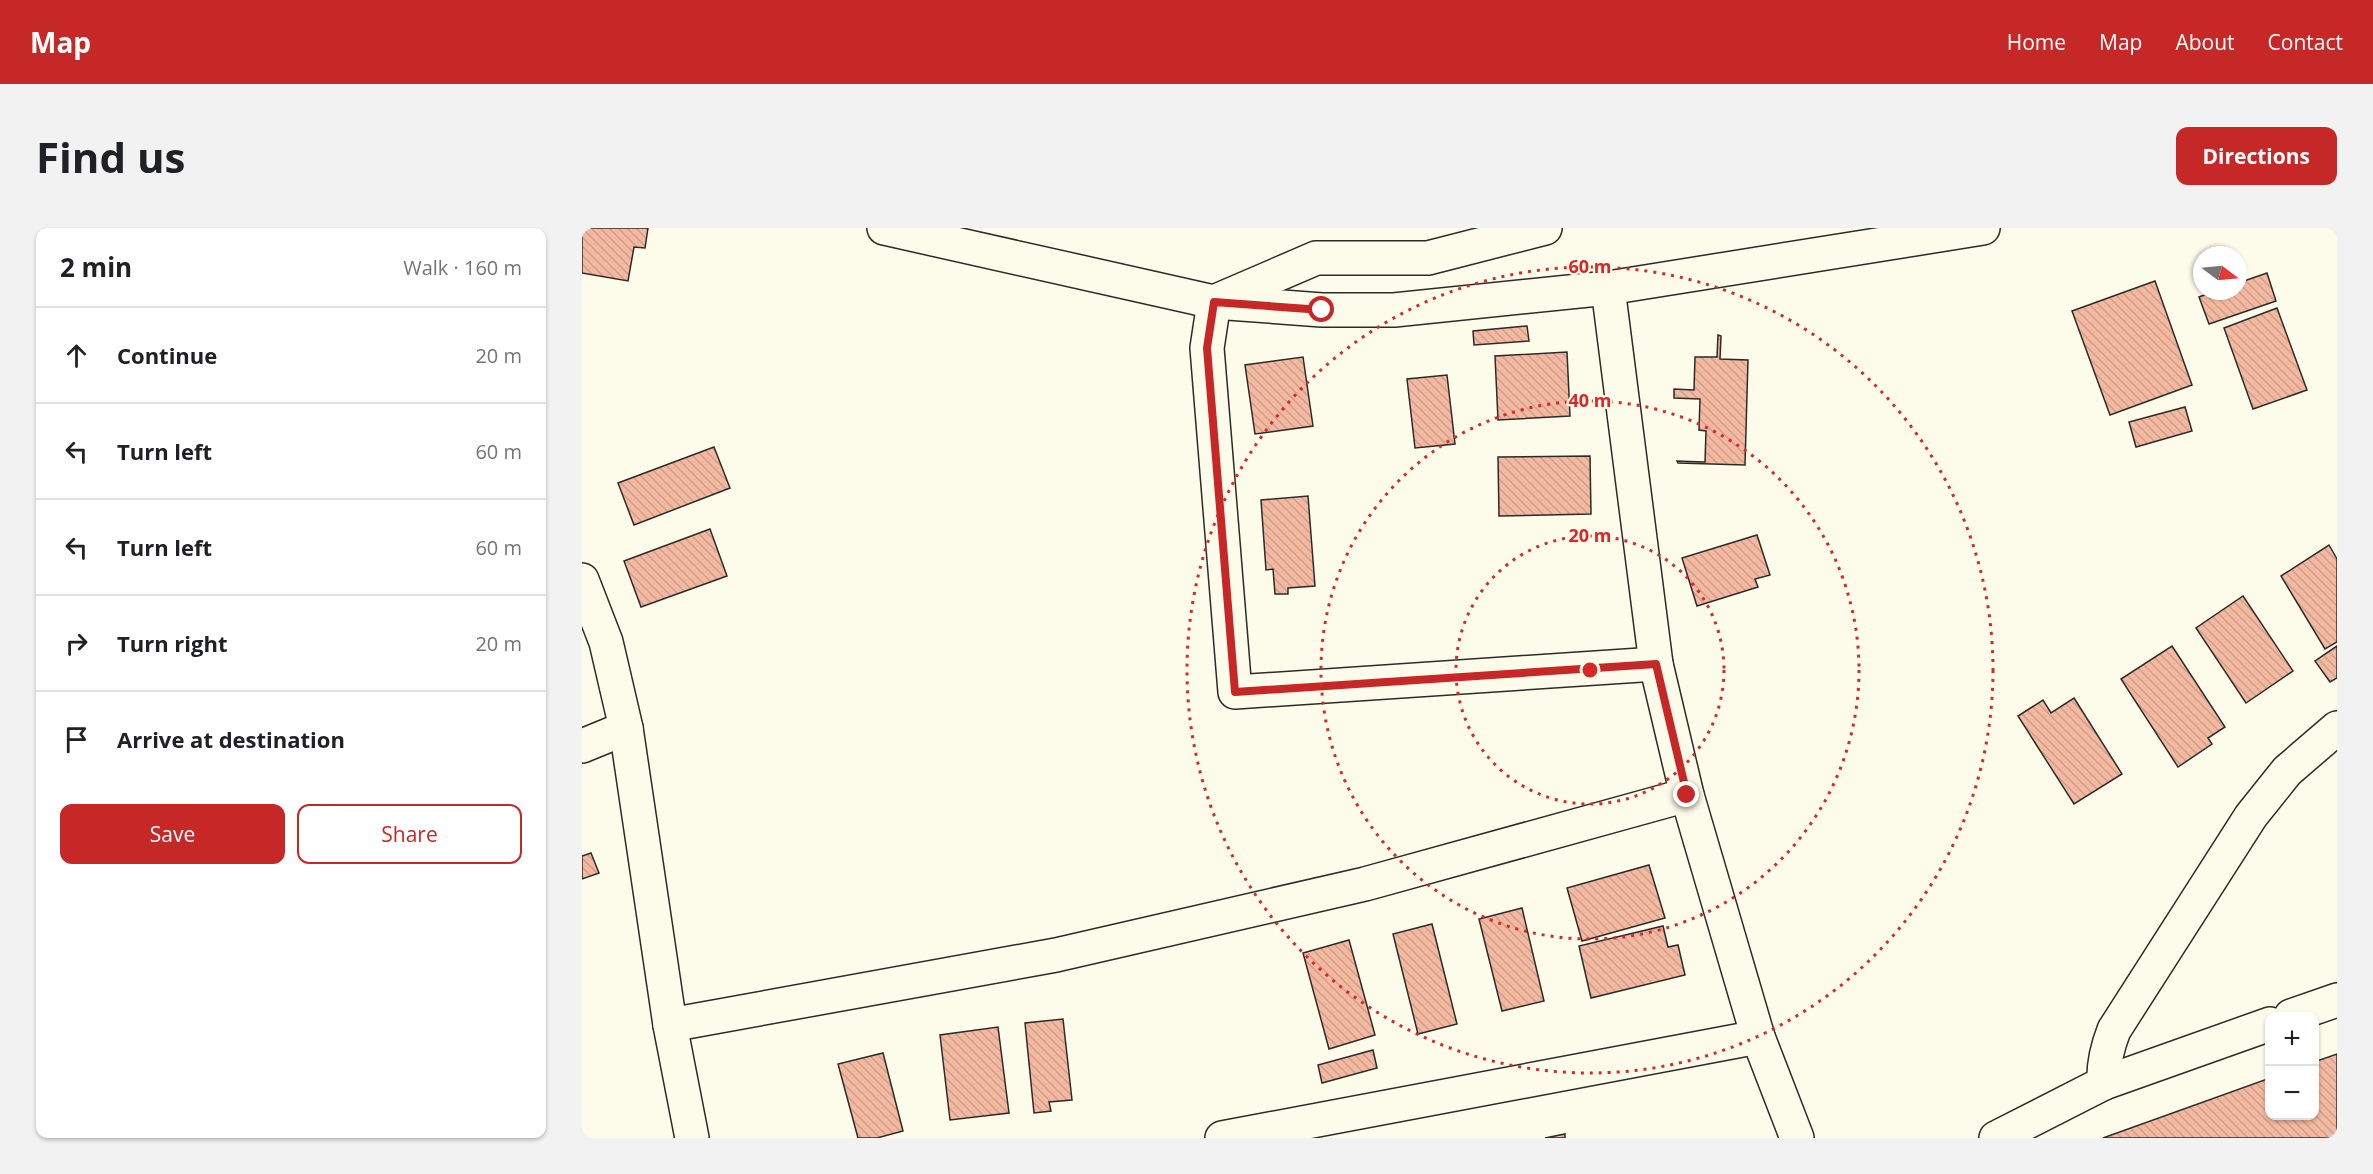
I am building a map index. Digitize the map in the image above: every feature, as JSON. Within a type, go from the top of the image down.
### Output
[{"type":"street","points":[[884,228],[1214,302],[1322,310],[1394,310],[1608,288],[1983,228]]},
{"type":"street","points":[[1214,302],[1316,258],[1428,258],[1545,228]]},
{"type":"street","points":[[1608,288],[1656,664],[1687,795],[1758,1037],[1797,1138]]},
{"type":"street","points":[[1214,302],[1207,348],[1235,692],[1656,664]]},
{"type":"street","points":[[582,580],[606,642],[626,728],[670,1025],[692,1138]]},
{"type":"street","points":[[582,746],[626,728]]},
{"type":"street","points":[[2104,1083],[2107,1049],[2114,1030],[2251,816],[2287,771],[2337,728]]},
{"type":"street","points":[[670,1025],[1067,952],[1365,884],[1687,795]]},
{"type":"street","points":[[2305,1012],[2337,1000]]},
{"type":"street","points":[[1995,1138],[2104,1083],[2265,1026]]},
{"type":"street","points":[[1222,1138],[1758,1037]]},
{"type":"building","points":[[582,228],[648,228],[645,248],[634,247],[628,281],[582,273]]},
{"type":"building","points":[[2267,273],[2276,301],[2209,324],[2200,300],[2247,300],[2247,280]]},
{"type":"building","points":[[2155,281],[2192,385],[2110,415],[2072,311]]},
{"type":"building","points":[[2277,308],[2307,390],[2253,409],[2224,328]]},
{"type":"building","points":[[1527,326],[1529,341],[1474,345],[1473,331]]},
{"type":"building","points":[[1718,335],[1721,336],[1720,359],[1748,360],[1745,465],[1678,463],[1677,461],[1705,462],[1706,431],[1699,430],[1700,399],[1674,398],[1674,389],[1694,390],[1695,357],[1717,357]]},
{"type":"building","points":[[1567,352],[1570,416],[1498,420],[1495,356]]},
{"type":"building","points":[[1303,357],[1313,426],[1255,434],[1245,365]]},
{"type":"building","points":[[1447,375],[1455,444],[1415,448],[1407,379]]},
{"type":"building","points":[[2185,407],[2192,431],[2136,447],[2129,422]]},
{"type":"building","points":[[714,447],[730,488],[634,525],[618,483]]},
{"type":"building","points":[[1590,456],[1591,514],[1499,516],[1498,457]]},
{"type":"building","points":[[1308,496],[1315,586],[1288,588],[1288,594],[1275,594],[1273,569],[1266,570],[1261,500]]},
{"type":"building","points":[[710,529],[727,576],[641,607],[624,561]]},
{"type":"building","points":[[1757,535],[1770,575],[1755,579],[1758,587],[1697,606],[1682,558]]},
{"type":"building","points":[[2329,545],[2337,559],[2337,642],[2325,649],[2281,576]]},
{"type":"building","points":[[2243,596],[2293,671],[2246,703],[2196,628]]},
{"type":"building","points":[[2172,646],[2225,727],[2208,738],[2212,744],[2178,767],[2121,679]]},
{"type":"building","points":[[2337,646],[2337,678],[2330,682],[2315,661]]},
{"type":"building","points":[[2074,698],[2122,774],[2074,804],[2018,716],[2043,700],[2051,713]]},
{"type":"building","points":[[591,853],[599,873],[582,879],[582,856]]},
{"type":"building","points":[[1649,865],[1665,918],[1582,941],[1567,888]]},
{"type":"building","points":[[1522,908],[1544,1001],[1502,1011],[1479,919]]},
{"type":"building","points":[[1432,924],[1457,1024],[1418,1034],[1393,934]]},
{"type":"building","points":[[1663,926],[1668,947],[1678,945],[1685,975],[1591,998],[1579,946]]},
{"type":"building","points":[[1349,940],[1375,1035],[1329,1049],[1303,953]]},
{"type":"building","points":[[1063,1019],[1072,1100],[1049,1102],[1051,1111],[1034,1113],[1025,1023]]},
{"type":"building","points":[[998,1027],[1009,1113],[950,1120],[940,1035]]},
{"type":"building","points":[[1373,1050],[1377,1068],[1322,1083],[1318,1065]]},
{"type":"building","points":[[883,1053],[903,1131],[877,1138],[858,1138],[838,1064]]},
{"type":"building","points":[[2337,1054],[2337,1135],[2330,1138],[2103,1138],[2265,1080],[2265,1120],[2319,1120],[2319,1060]]},
{"type":"building","points":[[1565,1134],[1565,1138],[1545,1138]]},
{"type":"route","points":[[1322,310],[1214,302],[1207,348],[1235,692],[1656,664],[1687,795]]}]
